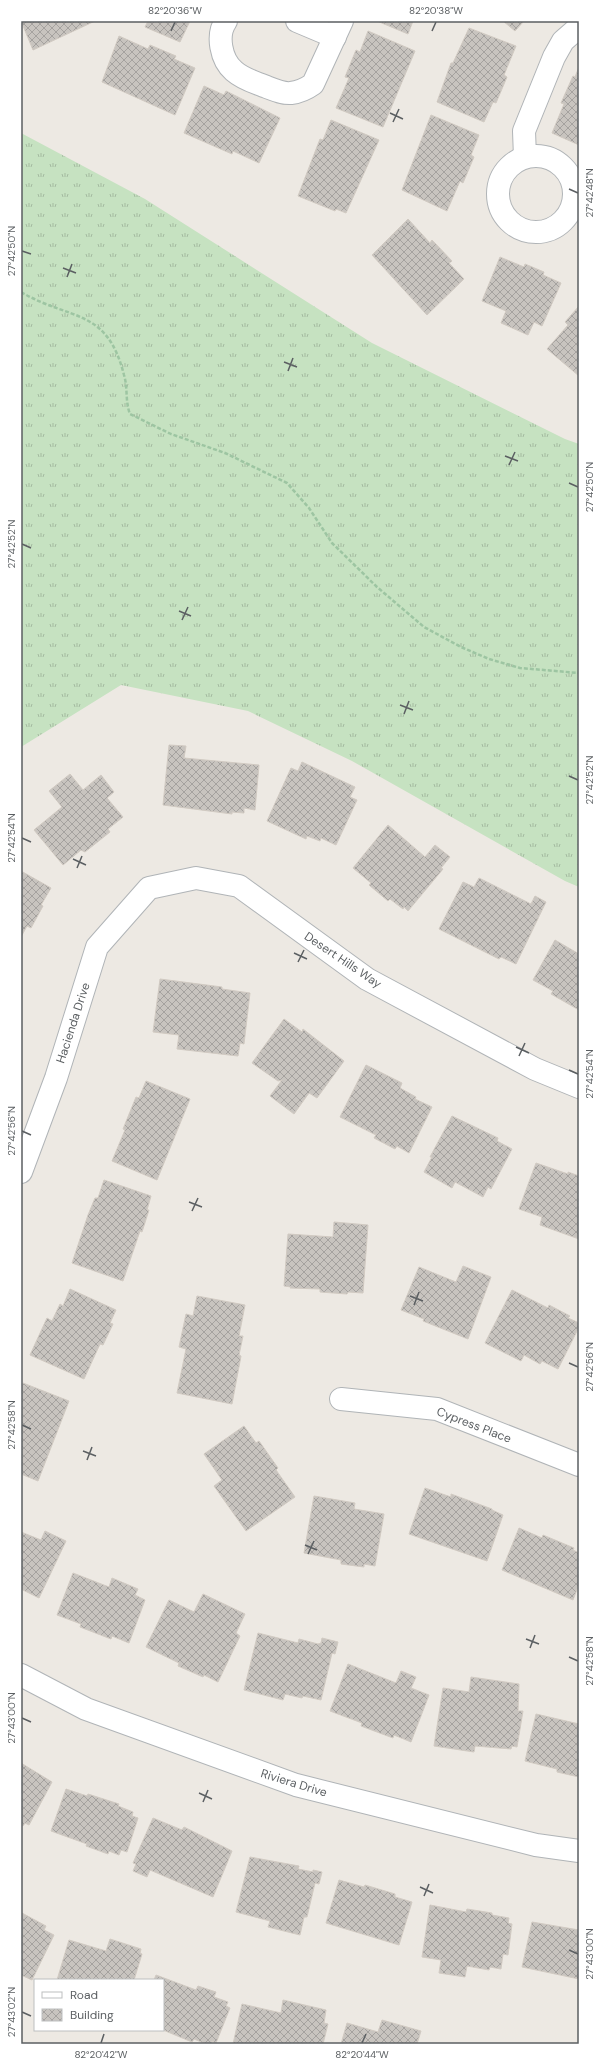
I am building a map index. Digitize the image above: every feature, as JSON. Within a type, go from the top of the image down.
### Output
[{"type":"street","points":[[226,21],[223,26],[220,43],[225,58],[234,71],[249,80],[289,93],[305,90],[314,84],[338,29],[297,21]]},
{"type":"street","points":[[525,157],[524,131],[554,57],[563,41],[579,27]]},
{"type":"street","name":"Desert Hills Way","points":[[149,888],[196,878],[238,886],[367,979],[535,1068],[579,1087]]},
{"type":"street","name":"Hacienda Drive","points":[[21,1172],[56,1078],[97,947],[149,888]]},
{"type":"street","name":"Cypress Place","points":[[341,1399],[437,1409],[579,1465]]},
{"type":"street","name":"Riviera Drive","points":[[21,1675],[86,1709],[296,1786],[536,1846],[579,1851]]},
{"type":"path","points":[[21,292],[86,318],[110,338],[125,376],[126,404],[130,414],[171,434],[224,453],[287,484],[309,508],[332,543],[377,587],[424,627],[461,647],[489,659],[520,668],[579,673]]},
{"type":"green space","points":[[21,133],[145,199],[372,343],[565,439],[579,444],[579,887],[565,881],[352,761],[248,711],[121,685],[21,747]]},
{"type":"building","points":[[21,21],[95,21],[33,50]]},
{"type":"building","points":[[148,21],[190,21],[180,42],[145,27]]},
{"type":"building","points":[[377,21],[413,21],[408,34]]},
{"type":"building","points":[[503,21],[524,21],[515,31]]},
{"type":"building","points":[[469,28],[516,46],[504,75],[507,77],[496,103],[493,102],[484,122],[437,102],[451,63],[453,63]]},
{"type":"building","points":[[368,31],[415,51],[383,127],[336,108],[349,78],[345,77],[356,50],[360,52]]},
{"type":"building","points":[[119,36],[148,49],[150,45],[176,56],[174,59],[195,68],[175,115],[102,82]]},
{"type":"building","points":[[579,67],[579,145],[552,133],[564,104],[561,103],[573,76],[575,77]]},
{"type":"building","points":[[204,86],[224,95],[226,91],[280,118],[259,163],[233,151],[232,154],[184,133]]},
{"type":"building","points":[[431,115],[479,135],[471,155],[474,157],[463,183],[460,181],[447,211],[402,190]]},
{"type":"building","points":[[331,120],[379,140],[346,213],[336,209],[335,211],[298,196],[320,139],[323,140]]},
{"type":"building","points":[[408,219],[430,243],[432,240],[452,261],[449,263],[464,279],[427,315],[372,255]]},
{"type":"building","points":[[500,257],[524,267],[525,264],[544,272],[543,275],[561,283],[542,326],[534,322],[528,335],[501,323],[506,311],[482,301]]},
{"type":"building","points":[[579,306],[579,376],[547,349],[568,325],[565,322]]},
{"type":"building","points":[[169,745],[186,746],[184,758],[259,765],[255,810],[244,808],[244,813],[232,812],[232,814],[163,805]]},
{"type":"building","points":[[302,762],[355,787],[350,797],[357,800],[336,845],[321,838],[320,841],[307,836],[306,839],[267,821],[291,768],[298,771]]},
{"type":"building","points":[[70,774],[83,790],[101,775],[114,792],[107,798],[123,817],[108,829],[110,832],[85,852],[81,850],[63,865],[34,830],[62,807],[49,791]]},
{"type":"building","points":[[388,825],[425,857],[435,845],[450,857],[441,868],[443,869],[408,911],[390,899],[388,901],[369,885],[371,883],[353,868]]},
{"type":"building","points":[[21,871],[51,888],[41,905],[43,906],[31,928],[27,926],[21,937]]},
{"type":"building","points":[[479,878],[531,904],[535,896],[546,902],[516,964],[501,957],[499,959],[439,929],[463,882],[474,887]]},
{"type":"building","points":[[555,940],[579,954],[579,1010],[551,994],[553,991],[533,980]]},
{"type":"building","points":[[160,979],[222,987],[222,989],[250,993],[244,1044],[240,1043],[238,1056],[177,1049],[179,1035],[153,1032]]},
{"type":"building","points":[[284,1019],[302,1032],[303,1029],[344,1061],[317,1098],[309,1093],[294,1114],[270,1096],[282,1080],[278,1081],[252,1063]]},
{"type":"building","points":[[366,1065],[402,1083],[400,1088],[416,1097],[415,1099],[432,1107],[409,1153],[397,1146],[395,1149],[374,1138],[376,1135],[340,1117]]},
{"type":"building","points":[[146,1081],[190,1099],[157,1180],[112,1161],[125,1130],[123,1129],[136,1097],[139,1098]]},
{"type":"building","points":[[452,1116],[498,1138],[497,1141],[512,1149],[491,1189],[488,1187],[483,1197],[455,1182],[452,1188],[424,1172],[432,1157],[430,1157]]},
{"type":"building","points":[[536,1163],[568,1174],[568,1172],[579,1176],[579,1239],[540,1225],[542,1217],[519,1209]]},
{"type":"building","points":[[104,1180],[151,1196],[147,1210],[149,1210],[142,1232],[140,1231],[123,1281],[72,1263],[88,1215],[95,1198],[98,1198]]},
{"type":"building","points":[[334,1222],[368,1225],[363,1293],[348,1292],[347,1294],[320,1292],[320,1289],[290,1288],[291,1287],[284,1286],[288,1234],[333,1237]]},
{"type":"building","points":[[463,1266],[491,1277],[468,1339],[423,1321],[424,1319],[401,1310],[419,1267],[456,1282]]},
{"type":"building","points":[[70,1289],[116,1310],[110,1323],[113,1324],[103,1345],[100,1344],[84,1379],[30,1355],[47,1318],[52,1321],[60,1304],[63,1306]]},
{"type":"building","points":[[512,1290],[548,1308],[549,1305],[570,1316],[568,1318],[579,1323],[579,1327],[558,1369],[542,1361],[540,1364],[524,1355],[521,1361],[485,1343]]},
{"type":"building","points":[[197,1296],[245,1305],[239,1336],[243,1336],[239,1355],[241,1356],[232,1404],[177,1393],[186,1349],[179,1347],[186,1314],[193,1316]]},
{"type":"building","points":[[23,1383],[69,1401],[38,1481],[21,1474],[21,1388]]},
{"type":"building","points":[[244,1426],[256,1443],[259,1441],[278,1468],[276,1470],[295,1497],[246,1531],[214,1486],[222,1480],[204,1454]]},
{"type":"building","points":[[425,1488],[451,1497],[451,1494],[492,1509],[503,1515],[487,1561],[409,1534]]},
{"type":"building","points":[[314,1496],[355,1503],[354,1509],[384,1514],[375,1566],[364,1564],[364,1567],[341,1564],[341,1560],[304,1553]]},
{"type":"building","points":[[519,1528],[542,1538],[543,1535],[574,1548],[573,1550],[579,1553],[579,1584],[573,1600],[502,1570]]},
{"type":"building","points":[[45,1531],[66,1541],[39,1598],[21,1589],[21,1532],[41,1540]]},
{"type":"building","points":[[73,1573],[109,1587],[112,1578],[138,1589],[135,1595],[145,1600],[129,1643],[112,1636],[111,1639],[80,1627],[81,1624],[57,1615]]},
{"type":"building","points":[[203,1594],[245,1614],[236,1633],[240,1636],[218,1682],[204,1675],[203,1677],[178,1666],[179,1663],[146,1647],[169,1600],[194,1612]]},
{"type":"building","points":[[258,1633],[298,1643],[299,1639],[318,1644],[321,1643],[322,1638],[338,1642],[335,1654],[332,1653],[321,1700],[285,1694],[283,1700],[244,1690]]},
{"type":"building","points":[[348,1664],[396,1683],[401,1671],[416,1677],[411,1688],[429,1695],[411,1742],[394,1735],[393,1738],[361,1726],[362,1723],[330,1711]]},
{"type":"building","points":[[471,1677],[519,1684],[518,1711],[523,1711],[517,1747],[512,1746],[511,1749],[475,1746],[474,1752],[434,1746],[443,1688],[469,1692]]},
{"type":"building","points":[[536,1714],[579,1724],[579,1777],[557,1772],[557,1769],[525,1761]]},
{"type":"building","points":[[21,1763],[52,1782],[29,1825],[25,1823],[23,1826],[21,1825]]},
{"type":"building","points":[[66,1789],[119,1804],[118,1806],[133,1812],[132,1816],[138,1818],[127,1852],[121,1850],[119,1855],[109,1851],[108,1854],[86,1846],[87,1844],[51,1831]]},
{"type":"building","points":[[153,1818],[182,1830],[184,1827],[232,1851],[213,1897],[150,1870],[147,1877],[133,1871],[136,1864],[133,1863]]},
{"type":"building","points":[[250,1857],[299,1866],[298,1869],[322,1872],[319,1884],[315,1883],[307,1917],[304,1917],[300,1935],[268,1927],[270,1921],[236,1912]]},
{"type":"building","points":[[339,1880],[364,1887],[365,1885],[395,1894],[395,1897],[412,1902],[399,1945],[326,1923]]},
{"type":"building","points":[[430,1905],[466,1912],[467,1909],[492,1913],[492,1915],[509,1918],[508,1923],[512,1924],[508,1955],[503,1954],[501,1969],[490,1967],[489,1970],[467,1966],[465,1977],[439,1973],[441,1960],[422,1957]]},
{"type":"building","points":[[22,1913],[46,1926],[44,1930],[54,1935],[32,1980],[21,1975]]},
{"type":"building","points":[[532,1922],[579,1930],[579,1979],[522,1967]]},
{"type":"building","points":[[110,1939],[141,1949],[140,1953],[142,1954],[134,1979],[57,1979],[69,1940],[106,1951]]},
{"type":"building","points":[[156,1975],[196,1990],[198,1986],[216,1992],[214,1997],[228,2002],[226,2006],[230,2008],[216,2043],[212,2041],[211,2044],[206,2044],[194,2039],[192,2042],[164,2030],[164,1979],[154,1979]]},
{"type":"building","points":[[283,2000],[326,2010],[324,2023],[328,2024],[323,2044],[233,2044],[242,2004],[281,2013]]},
{"type":"building","points":[[382,2020],[421,2031],[417,2044],[341,2044],[347,2023],[378,2032]]}]
